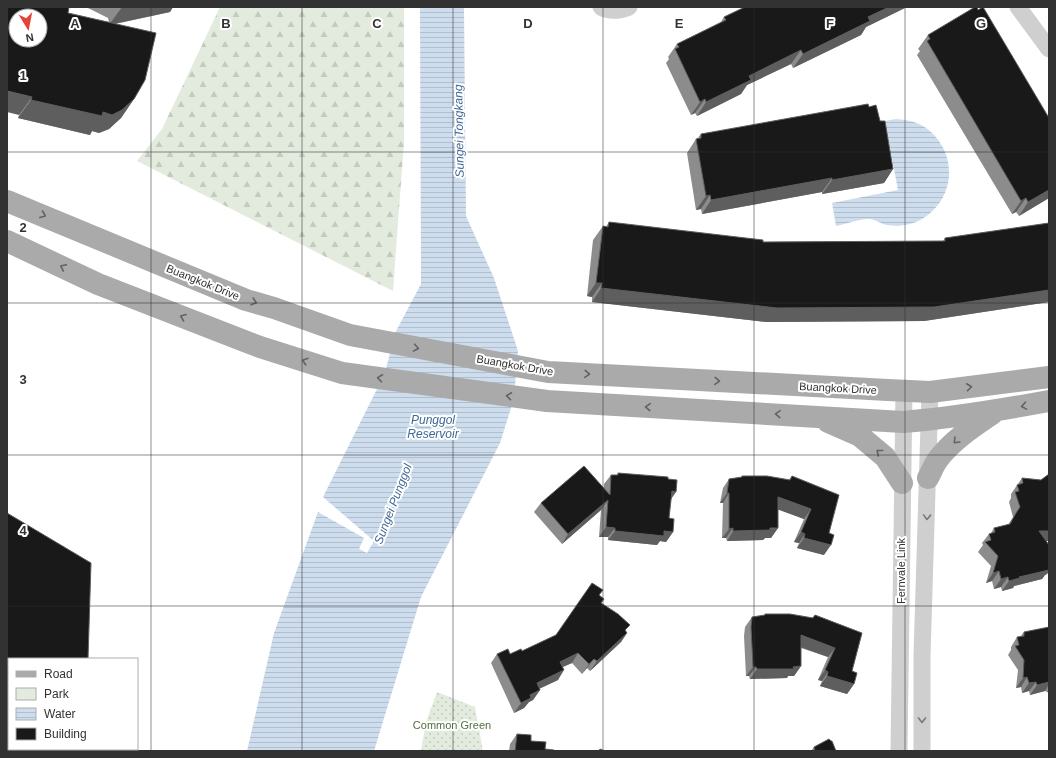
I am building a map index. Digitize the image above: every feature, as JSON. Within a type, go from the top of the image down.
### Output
[{"type":"main road","name":"Buangkok Drive","points":[[7,200],[246,300],[274,308],[350,336],[548,372],[930,392],[1049,377]]},
{"type":"main road","points":[[7,241],[98,284],[234,337],[342,373],[548,401],[903,422],[930,420],[1049,401]]},
{"type":"main road","points":[[928,478],[939,458],[966,431],[998,410]]},
{"type":"main road","points":[[816,416],[860,436],[885,457],[902,482]]},
{"type":"street","points":[[601,7],[619,11],[629,7]]},
{"type":"street","points":[[1018,7],[1049,49]]},
{"type":"street","name":"Fernvale Link","points":[[899,751],[904,391]]},
{"type":"street","name":"Fernvale Link","points":[[922,751],[922,656],[930,392]]},
{"type":"green space","points":[[220,7],[404,7],[404,142],[393,291],[137,161],[162,129]]},
{"type":"green space","name":"Common Green","points":[[437,692],[475,707],[483,751],[421,751],[426,722]]},
{"type":"water","name":"Punggol Reservoir","points":[[420,7],[464,7],[466,216],[494,278],[518,351],[512,405],[500,443],[421,597],[374,751],[247,751],[274,633],[318,512],[364,538],[359,549],[367,553],[374,541],[323,497],[385,373],[395,333],[421,284]]},
{"type":"water","points":[[896,119],[922,125],[939,141],[945,152],[949,177],[941,200],[933,211],[922,219],[910,224],[891,226],[874,220],[865,219],[836,226],[832,203],[898,190],[885,121]]},
{"type":"building","points":[[7,7],[69,7],[68,13],[156,33],[145,80],[134,99],[122,110],[112,115],[103,112],[102,116],[31,100],[32,97],[7,91]]},
{"type":"building","points":[[745,7],[889,7],[868,17],[870,21],[803,54],[801,50],[749,76],[751,80],[706,102],[705,99],[700,102],[675,49],[679,47],[677,44],[726,20],[724,17]]},
{"type":"building","points":[[977,7],[978,10],[983,7],[1049,118],[1049,190],[1028,202],[1026,198],[1021,201],[927,41],[930,39],[928,35]]},
{"type":"building","points":[[868,104],[869,107],[876,105],[880,121],[885,121],[893,169],[832,180],[832,178],[711,200],[710,195],[706,196],[696,139],[701,138],[701,134]]},
{"type":"building","points":[[609,222],[763,240],[763,242],[945,241],[945,238],[1049,223],[1049,290],[934,307],[777,308],[601,288],[602,283],[596,283],[603,226],[608,227]]},
{"type":"building","points":[[584,466],[610,495],[611,475],[618,475],[618,473],[668,477],[668,479],[677,480],[676,492],[672,491],[669,518],[674,519],[673,532],[664,531],[664,536],[615,531],[615,528],[606,527],[608,500],[568,534],[541,503]]},
{"type":"building","points":[[1049,474],[1049,531],[1039,531],[1049,545],[1049,570],[1019,577],[1020,578],[1009,581],[1008,577],[1001,579],[999,571],[993,573],[998,556],[985,542],[991,540],[989,534],[995,532],[994,528],[1010,524],[1020,507],[1015,492],[1019,491],[1017,485],[1023,483],[1022,478],[1041,480]]},
{"type":"building","points":[[742,476],[767,476],[790,480],[792,476],[839,495],[829,533],[834,535],[831,545],[804,538],[805,534],[801,532],[811,509],[778,497],[778,528],[770,528],[770,530],[733,531],[733,528],[729,529],[729,493],[727,493],[729,479]]},
{"type":"building","points":[[7,513],[91,563],[88,658],[8,658],[8,750],[86,751],[7,751]]},
{"type":"building","points":[[592,583],[603,590],[599,595],[604,599],[601,603],[618,614],[630,625],[625,630],[627,633],[597,661],[594,659],[589,664],[578,653],[560,662],[564,670],[537,683],[540,690],[530,695],[531,698],[521,703],[497,654],[508,649],[510,654],[521,649],[522,651],[556,635]]},
{"type":"building","points":[[765,614],[790,614],[813,618],[815,615],[862,633],[852,671],[857,673],[854,684],[827,676],[828,672],[825,670],[835,648],[801,635],[801,666],[793,667],[794,669],[757,669],[756,667],[753,667],[752,617]]},
{"type":"building","points":[[1049,627],[1049,682],[1037,685],[1036,682],[1029,683],[1027,677],[1023,678],[1024,660],[1015,646],[1019,645],[1017,637],[1024,636],[1024,632]]},
{"type":"building","points":[[517,734],[531,735],[531,741],[546,742],[545,749],[554,751],[515,751]]},
{"type":"building","points":[[829,739],[832,741],[836,751],[815,751],[814,747]]},
{"type":"water label","name":"Sungei Tongkang","points":[[459,131]]},
{"type":"water label","name":"Sungei Punggol","points":[[393,504]]}]
